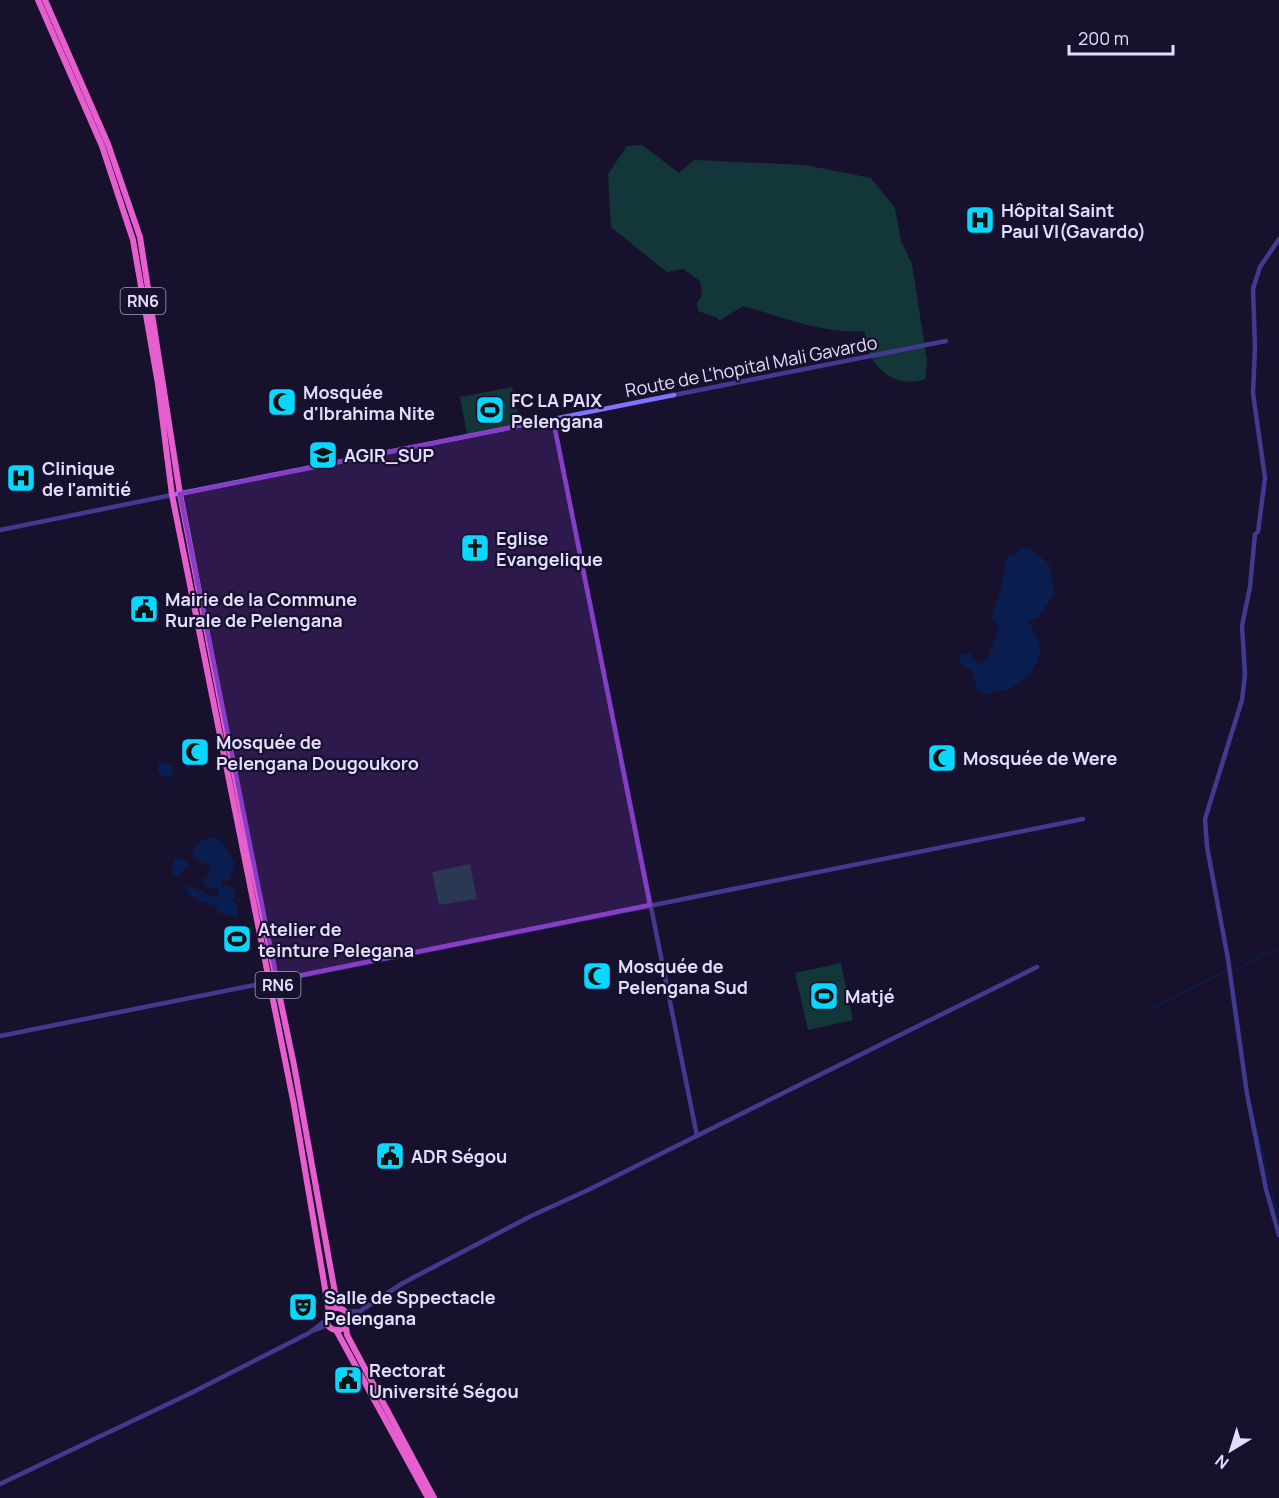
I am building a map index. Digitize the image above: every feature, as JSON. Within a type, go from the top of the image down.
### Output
[{"type":"highway","name":"RN6","points":[[38,0],[129,200],[140,237],[180,494],[250,855],[277,980],[337,1304],[345,1317],[347,1335],[434,1498]]},
{"type":"highway","name":"RN6","points":[[45,0],[91,114],[123,203],[133,240],[158,384],[172,495],[270,981],[317,1229],[329,1312]]},
{"type":"highway","points":[[336,1330],[345,1317],[329,1312],[327,1323],[336,1330],[428,1498]]},
{"type":"main road","name":"Route de L'hopital Mali Gavardo","points":[[172,495],[674,395]]},
{"type":"street","points":[[1279,239],[1260,267],[1253,289],[1255,347],[1253,393],[1264,486],[1242,626],[1244,682],[1230,745],[1205,819],[1207,847],[1228,959],[1247,1094],[1279,1235]]},
{"type":"street","name":"Route de L'hopital Mali Gavardo","points":[[674,395],[946,341]]},
{"type":"street","points":[[553,419],[697,1136]]},
{"type":"street","points":[[0,530],[172,495]]},
{"type":"street","points":[[0,1036],[1083,819]]},
{"type":"street","points":[[345,1317],[403,1283],[531,1216],[1037,967]]},
{"type":"street","points":[[0,1484],[189,1394],[327,1323]]},
{"type":"highlighted area","points":[[553,419],[650,905],[277,980],[180,494]]},
{"type":"green space","points":[[642,145],[679,173],[694,160],[805,165],[871,178],[895,208],[901,241],[912,264],[927,361],[925,379],[900,381],[886,374],[870,354],[864,331],[834,330],[803,324],[743,306],[719,321],[718,318],[698,311],[697,303],[702,295],[700,281],[683,269],[667,272],[611,227],[608,174],[627,146]]},
{"type":"green space","name":"FC LA PAIX Pelengana","points":[[512,387],[520,424],[467,434],[460,397]]},
{"type":"green space","points":[[470,864],[477,899],[439,905],[432,872]]},
{"type":"green space","name":"Matjé","points":[[841,963],[853,1020],[808,1030],[795,973]]},
{"type":"water","points":[[1021,547],[1030,548],[1049,564],[1054,594],[1039,617],[1028,621],[1040,649],[1029,677],[1026,676],[1019,684],[988,694],[977,690],[972,671],[961,664],[959,655],[973,653],[971,658],[980,665],[987,658],[1000,626],[991,618],[1001,588],[1007,557],[1018,553]]},
{"type":"water","points":[[159,762],[172,765],[173,777],[162,776],[157,771]]},
{"type":"water","points":[[216,837],[224,844],[235,864],[230,880],[222,881],[222,885],[234,891],[236,896],[232,900],[237,904],[238,918],[219,913],[215,906],[198,901],[186,891],[187,885],[215,898],[219,896],[217,887],[210,890],[202,882],[204,878],[209,878],[206,874],[210,872],[209,866],[193,858],[192,852],[200,841]]},
{"type":"water","points":[[174,858],[184,860],[189,864],[178,877],[171,872]]},
{"type":"waterway","points":[[1235,971],[1263,954],[1279,949]]},
{"type":"waterway","points":[[1153,1008],[1228,970]]},
{"type":"waterway","points":[[1232,1001],[1237,1041]]},
{"type":"waterway","points":[[1252,1110],[1279,1220]]},
{"type":"place","name":"Hôpital Saint Paul VI(Gavardo)","points":[[980,220]]},
{"type":"place","name":"Mosquée d'Ibrahima Nite","points":[[282,402]]},
{"type":"place","name":"FC LA PAIX Pelengana","points":[[490,410]]},
{"type":"place","name":"AGIR_SUP","points":[[323,455]]},
{"type":"place","name":"Clinique de l'amitié","points":[[21,478]]},
{"type":"place","name":"Eglise Evangelique","points":[[475,548]]},
{"type":"place","name":"Mairie de la Commune Rurale de Pelengana","points":[[144,609]]},
{"type":"place","name":"Mosquée de Pelengana Dougoukoro","points":[[195,752]]},
{"type":"place","name":"Mosquée de Were","points":[[942,758]]},
{"type":"place","name":"Atelier de teinture Pelegana","points":[[237,939]]},
{"type":"place","name":"Mosquée de Pelengana Sud","points":[[597,976]]},
{"type":"place","name":"Matjé","points":[[824,996]]},
{"type":"place","name":"ADR Ségou","points":[[390,1156]]},
{"type":"place","name":"Salle de Sppectacle Pelengana","points":[[303,1307]]},
{"type":"place","name":"Rectorat Université Ségou","points":[[348,1380]]}]
